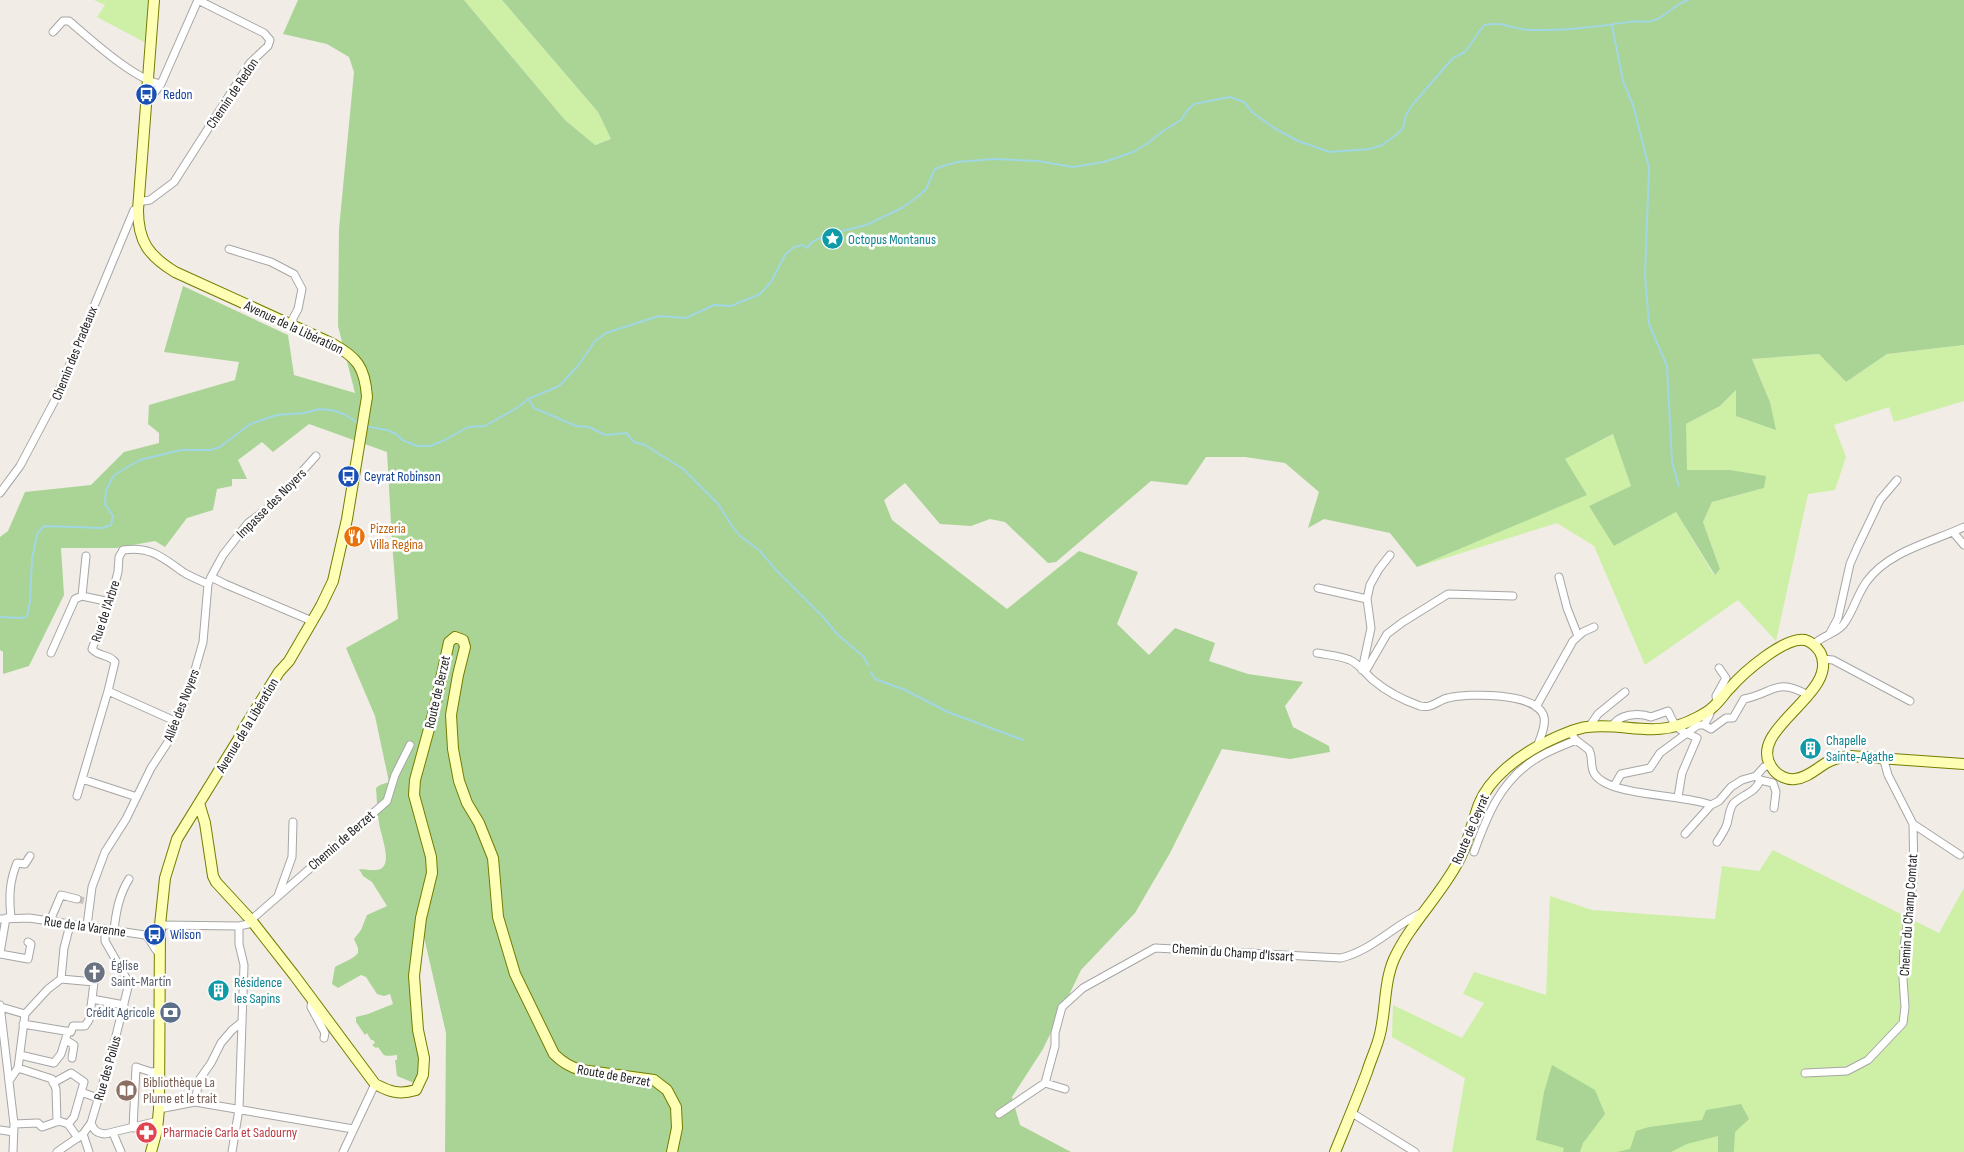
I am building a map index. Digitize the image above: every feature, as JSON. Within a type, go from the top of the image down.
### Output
[{"type":"street","name":"Avenue de la Libération","points":[[151,1152],[159,1110],[160,925],[164,878],[177,839],[328,593],[337,568],[367,397],[363,371],[349,353],[175,272],[159,262],[148,250],[140,232],[138,206],[154,0]]},
{"type":"street","points":[[148,94],[155,92],[161,84],[198,0]]},
{"type":"street","name":"Chemin de Redon","points":[[138,206],[150,200],[174,182],[250,63],[268,46],[270,40],[264,33],[198,0]]},
{"type":"street","points":[[53,32],[63,20],[69,22],[108,54],[149,80],[161,84]]},
{"type":"street","name":"Chemin des Pradeaux","points":[[0,493],[20,466],[55,400],[130,216],[138,206]]},
{"type":"street","points":[[229,249],[271,262],[294,274],[302,289],[298,309],[290,324]]},
{"type":"street","name":"Impasse des Noyers","points":[[211,577],[223,555],[248,523],[272,505],[316,456]]},
{"type":"street","points":[[1830,633],[1838,618],[1850,564],[1857,548],[1880,500],[1897,480]]},
{"type":"street","points":[[1964,527],[1889,561],[1867,581],[1842,626],[1820,638],[1814,644],[1822,659],[1819,680],[1782,724],[1769,743],[1767,750],[1770,765],[1780,776],[1798,779],[1836,758],[1850,756],[1964,764]]},
{"type":"street","points":[[1953,532],[1964,545]]},
{"type":"street","name":"Rue de l'Arbre","points":[[108,691],[115,662],[111,657],[96,654],[92,649],[110,602],[118,572],[119,557],[123,550],[134,548],[148,550],[168,560],[184,573],[208,584]]},
{"type":"street","points":[[1364,671],[1371,628],[1367,599],[1370,585],[1390,555]]},
{"type":"street","points":[[82,596],[86,556]]},
{"type":"street","points":[[211,577],[312,621]]},
{"type":"street","name":"Allée des Noyers","points":[[87,926],[92,887],[105,852],[137,798],[151,768],[170,739],[188,694],[203,642],[208,584],[211,577]]},
{"type":"street","points":[[1559,577],[1567,608],[1578,636]]},
{"type":"street","points":[[1318,588],[1367,599]]},
{"type":"street","points":[[1364,671],[1388,634],[1403,622],[1448,594],[1513,596]]},
{"type":"street","points":[[51,653],[75,599],[82,596],[110,602]]},
{"type":"street","points":[[1536,707],[1573,641],[1594,627]]},
{"type":"street","name":"Route de Berzet","points":[[376,1084],[393,1093],[407,1093],[416,1090],[424,1075],[424,1058],[418,1030],[414,976],[421,918],[432,873],[431,856],[414,796],[415,780],[435,707],[445,652],[449,642],[455,637],[462,640],[466,647],[458,674],[451,715],[453,750],[464,796],[479,823],[493,858],[498,917],[515,974],[554,1054],[562,1062],[570,1067],[581,1070],[654,1080],[667,1090],[676,1108],[677,1128],[672,1152]]},
{"type":"street","name":"Route de Ceyrat","points":[[1335,1152],[1352,1113],[1380,1035],[1388,976],[1394,959],[1423,912],[1460,860],[1480,802],[1488,789],[1523,755],[1537,747],[1573,736],[1589,727],[1659,730],[1693,720],[1714,707],[1744,674],[1784,644],[1800,640],[1814,644]]},
{"type":"street","points":[[1317,653],[1352,660],[1391,694],[1423,707],[1431,706],[1450,697],[1476,695],[1503,696],[1529,702],[1544,716],[1544,726],[1537,747]]},
{"type":"street","points":[[1822,659],[1833,660],[1910,701]]},
{"type":"street","points":[[1704,725],[1726,678],[1719,668]]},
{"type":"street","points":[[1614,786],[1621,774],[1650,768],[1660,753],[1698,725],[1704,725],[1711,729],[1726,718],[1733,718],[1744,698],[1758,696],[1770,689],[1781,686],[1794,688],[1808,695]]},
{"type":"street","points":[[77,796],[108,691],[177,722]]},
{"type":"street","points":[[1589,727],[1598,714],[1625,692]]},
{"type":"street","points":[[1612,727],[1615,721],[1621,717],[1646,715],[1651,717],[1668,711],[1675,726],[1697,738],[1682,773],[1678,797]]},
{"type":"street","points":[[1474,852],[1492,807],[1509,782],[1534,760],[1573,736],[1591,753],[1592,770],[1599,779],[1614,786],[1639,792],[1703,801],[1711,805]]},
{"type":"street","name":"Chemin de Berzet","points":[[160,925],[239,926],[252,922],[278,896],[387,801],[395,775],[410,745]]},
{"type":"street","name":"Chemin du Champ Comtat","points":[[1805,1072],[1847,1071],[1861,1064],[1868,1060],[1903,1023],[1905,1007],[1903,979],[1904,947],[1914,874],[1913,824],[1888,775],[1883,757]]},
{"type":"street","points":[[1718,842],[1727,823],[1731,807],[1737,800],[1754,790],[1764,767],[1770,765]]},
{"type":"street","points":[[1685,834],[1711,805],[1719,801],[1737,782],[1758,778],[1773,783],[1776,792],[1774,808]]},
{"type":"street","points":[[82,780],[137,798]]},
{"type":"street","points":[[199,803],[206,830],[213,876],[220,888],[252,922],[376,1084],[353,1129],[345,1151]]},
{"type":"street","points":[[278,896],[292,857],[293,822]]},
{"type":"street","points":[[1913,824],[1960,855]]},
{"type":"street","points":[[186,825],[206,830]]},
{"type":"street","points":[[28,942],[31,944],[28,958],[0,952],[4,917],[14,870],[17,863],[25,864],[30,856]]},
{"type":"street","points":[[114,930],[121,895],[129,879]]},
{"type":"street","points":[[50,921],[61,895],[77,899]]},
{"type":"street","name":"Chemin du Champ d'Issart","points":[[1045,1083],[1055,1046],[1055,1033],[1062,1007],[1083,988],[1155,948],[1341,958],[1374,944],[1407,919],[1423,912]]},
{"type":"street","name":"Rue de la Varenne","points":[[4,917],[50,921],[145,935],[150,940],[153,949],[160,954]]},
{"type":"street","points":[[8,1081],[18,1068],[25,1014],[61,979],[64,948],[70,925]]},
{"type":"street","points":[[232,1152],[239,1109],[244,965],[239,944],[239,926]]},
{"type":"street","name":"Rue des Poilus","points":[[81,1136],[91,1123],[129,983],[105,942],[105,929]]},
{"type":"street","points":[[23,1024],[71,1032],[73,1026],[85,1026],[88,1020],[94,982],[61,979]]},
{"type":"street","points":[[92,999],[124,1005]]},
{"type":"street","points":[[312,999],[311,1007],[325,1033],[324,1038]]},
{"type":"street","points":[[13,1152],[14,1124],[3,1058],[0,1006],[25,1014]]},
{"type":"street","points":[[195,1102],[199,1080],[211,1063],[221,1043],[242,1022]]},
{"type":"street","points":[[20,1055],[54,1063],[61,1054],[68,1031]]},
{"type":"street","points":[[66,1040],[74,1045],[72,1058]]},
{"type":"street","points":[[18,1068],[52,1079],[56,1089],[57,1122]]},
{"type":"street","points":[[133,1128],[136,1068],[151,1072],[160,1071]]},
{"type":"street","points":[[53,1083],[71,1073],[84,1082],[74,1117],[68,1124]]},
{"type":"street","points":[[999,1114],[1045,1083],[1064,1089]]},
{"type":"street","points":[[81,1092],[98,1098]]},
{"type":"street","points":[[159,1110],[195,1102],[353,1129]]},
{"type":"street","points":[[1352,1113],[1415,1152]]},
{"type":"street","points":[[91,1123],[94,1130],[105,1134],[158,1121]]},
{"type":"street","points":[[14,1124],[38,1123],[42,1126],[57,1122],[68,1124],[81,1136],[90,1152]]},
{"type":"street","points":[[0,1130],[14,1132]]},
{"type":"street","points":[[113,1133],[120,1152]]},
{"type":"street","points":[[57,1152],[81,1136]]},
{"type":"green space","points":[[94,0],[157,0],[146,43],[97,17],[105,5]]},
{"type":"green space","points":[[298,0],[464,0],[565,120],[595,145],[611,139],[598,112],[502,0],[1964,0],[1964,345],[1887,354],[1846,382],[1819,354],[1752,359],[1770,402],[1776,430],[1736,416],[1736,390],[1720,406],[1686,424],[1687,470],[1730,470],[1766,476],[1764,488],[1712,502],[1703,522],[1720,569],[1715,575],[1676,512],[1614,546],[1589,506],[1631,486],[1613,434],[1565,459],[1587,495],[1417,567],[1390,533],[1324,519],[1308,528],[1319,492],[1285,463],[1245,457],[1206,457],[1187,485],[1151,481],[1056,562],[1048,563],[1005,522],[990,519],[971,526],[940,524],[905,483],[884,500],[892,520],[1007,609],[1079,551],[1138,572],[1117,624],[1149,655],[1175,628],[1215,643],[1209,661],[1248,674],[1303,682],[1285,706],[1293,727],[1329,746],[1330,752],[1290,759],[1222,749],[1170,853],[1135,913],[1081,970],[1043,1049],[1012,1097],[1020,1125],[1071,1152],[445,1152],[446,1033],[421,924],[417,948],[424,1058],[419,1085],[397,1076],[395,1060],[397,1060],[397,1055],[384,1055],[378,1047],[376,1048],[372,1045],[375,1043],[373,1040],[371,1040],[367,1033],[365,1035],[356,1022],[356,1017],[393,1004],[390,994],[384,996],[377,994],[366,977],[361,975],[338,988],[332,984],[335,967],[358,953],[354,939],[361,930],[367,915],[387,906],[372,882],[363,876],[359,869],[377,870],[385,864],[386,853],[377,810],[376,788],[389,782],[375,716],[346,648],[398,619],[387,452],[309,424],[273,452],[262,442],[238,460],[247,479],[232,479],[232,486],[217,489],[213,510],[187,518],[165,547],[155,541],[116,548],[61,548],[64,595],[29,666],[3,674],[3,652],[0,650],[0,537],[8,531],[25,492],[91,485],[124,452],[159,443],[159,433],[148,424],[149,405],[235,380],[239,362],[164,352],[183,286],[288,335],[294,375],[355,393],[338,326],[339,229],[354,72],[349,57],[327,44],[283,34]]},
{"type":"green space","points":[[464,0],[502,0],[598,112],[611,139],[594,145],[565,120]]},
{"type":"green space","points":[[1964,345],[1964,401],[1894,422],[1889,407],[1834,425],[1846,457],[1835,490],[1808,494],[1776,641],[1738,600],[1645,665],[1594,546],[1557,523],[1417,567],[1586,495],[1564,459],[1614,434],[1631,486],[1614,546],[1676,512],[1714,575],[1720,569],[1703,522],[1712,502],[1764,488],[1730,470],[1686,470],[1686,424],[1720,406],[1736,390],[1770,402],[1752,359],[1819,354],[1846,382],[1887,354]]},
{"type":"green space","points":[[1773,850],[1939,933],[1964,888],[1964,1152],[1452,1152],[1465,1078],[1392,1037],[1393,1005],[1462,1038],[1484,1003],[1463,994],[1474,972],[1546,995],[1550,896],[1592,910],[1715,919],[1722,866],[1759,871]]},
{"type":"green space","points":[[1552,1065],[1595,1090],[1605,1114],[1583,1143],[1580,1152],[1563,1152],[1564,1148],[1536,1140],[1544,1092]]},
{"type":"green space","points":[[1741,1104],[1749,1119],[1735,1132],[1734,1152],[1718,1152],[1718,1136],[1687,1144],[1671,1152],[1617,1152],[1630,1149],[1636,1131],[1649,1127],[1702,1120],[1706,1110]]},
{"type":"waterway","points":[[365,426],[387,430],[396,434],[404,441],[418,446],[430,446],[468,427],[485,426],[517,408],[528,399],[559,386],[577,367],[595,341],[606,333],[659,316],[686,318],[714,305],[731,306],[760,294],[771,282],[785,255],[794,247],[802,245],[807,248],[812,242],[826,235],[866,225],[902,208],[926,189],[935,169],[943,166],[957,162],[994,159],[1038,161],[1073,167],[1104,162],[1133,152],[1148,143],[1181,120],[1194,104],[1230,97],[1244,102],[1253,113],[1274,128],[1298,141],[1330,152],[1370,149],[1382,145],[1403,128],[1406,115],[1413,104],[1453,58],[1465,52],[1484,25],[1497,24],[1529,30],[1557,30],[1637,21],[1646,22],[1659,18],[1688,0]]},
{"type":"waterway","points":[[1612,26],[1623,81],[1633,105],[1649,168],[1645,275],[1649,324],[1667,366],[1672,462],[1679,486]]},
{"type":"waterway","points":[[529,400],[534,408],[576,426],[589,427],[605,435],[626,433],[634,442],[645,445],[683,469],[719,505],[740,536],[759,550],[838,635],[864,657],[868,665]]},
{"type":"waterway","points":[[0,617],[23,618],[27,616],[30,601],[32,559],[37,534],[44,526],[103,528],[111,525],[113,516],[105,504],[106,490],[114,475],[140,460],[181,450],[210,450],[220,447],[250,424],[277,415],[304,413],[319,409],[331,410],[344,414],[358,423]]},
{"type":"waterway","points":[[871,672],[875,679],[905,690],[948,712],[1023,740]]},
{"type":"tunnel","points":[[77,899],[90,902]]},
{"type":"place","name":"Redon","points":[[147,94]]},
{"type":"place","name":"Octopus Montanus","points":[[832,239]]},
{"type":"place","name":"Ceyrat Robinson","points":[[348,476]]},
{"type":"place","name":"Pizzeria Villa Regina","points":[[354,536]]},
{"type":"place","name":"Chapelle Sainte-Agathe","points":[[1810,748]]},
{"type":"place","name":"Wilson","points":[[154,934]]},
{"type":"place","name":"Église Saint-Martin","points":[[95,973]]},
{"type":"place","name":"Résidence les Sapins","points":[[218,990]]},
{"type":"place","name":"Crédit Agricole","points":[[171,1012]]},
{"type":"place","name":"Bibliothèque La Plume et le trait","points":[[127,1090]]},
{"type":"place","name":"Pharmacie Carla et Sadourny","points":[[147,1132]]}]
